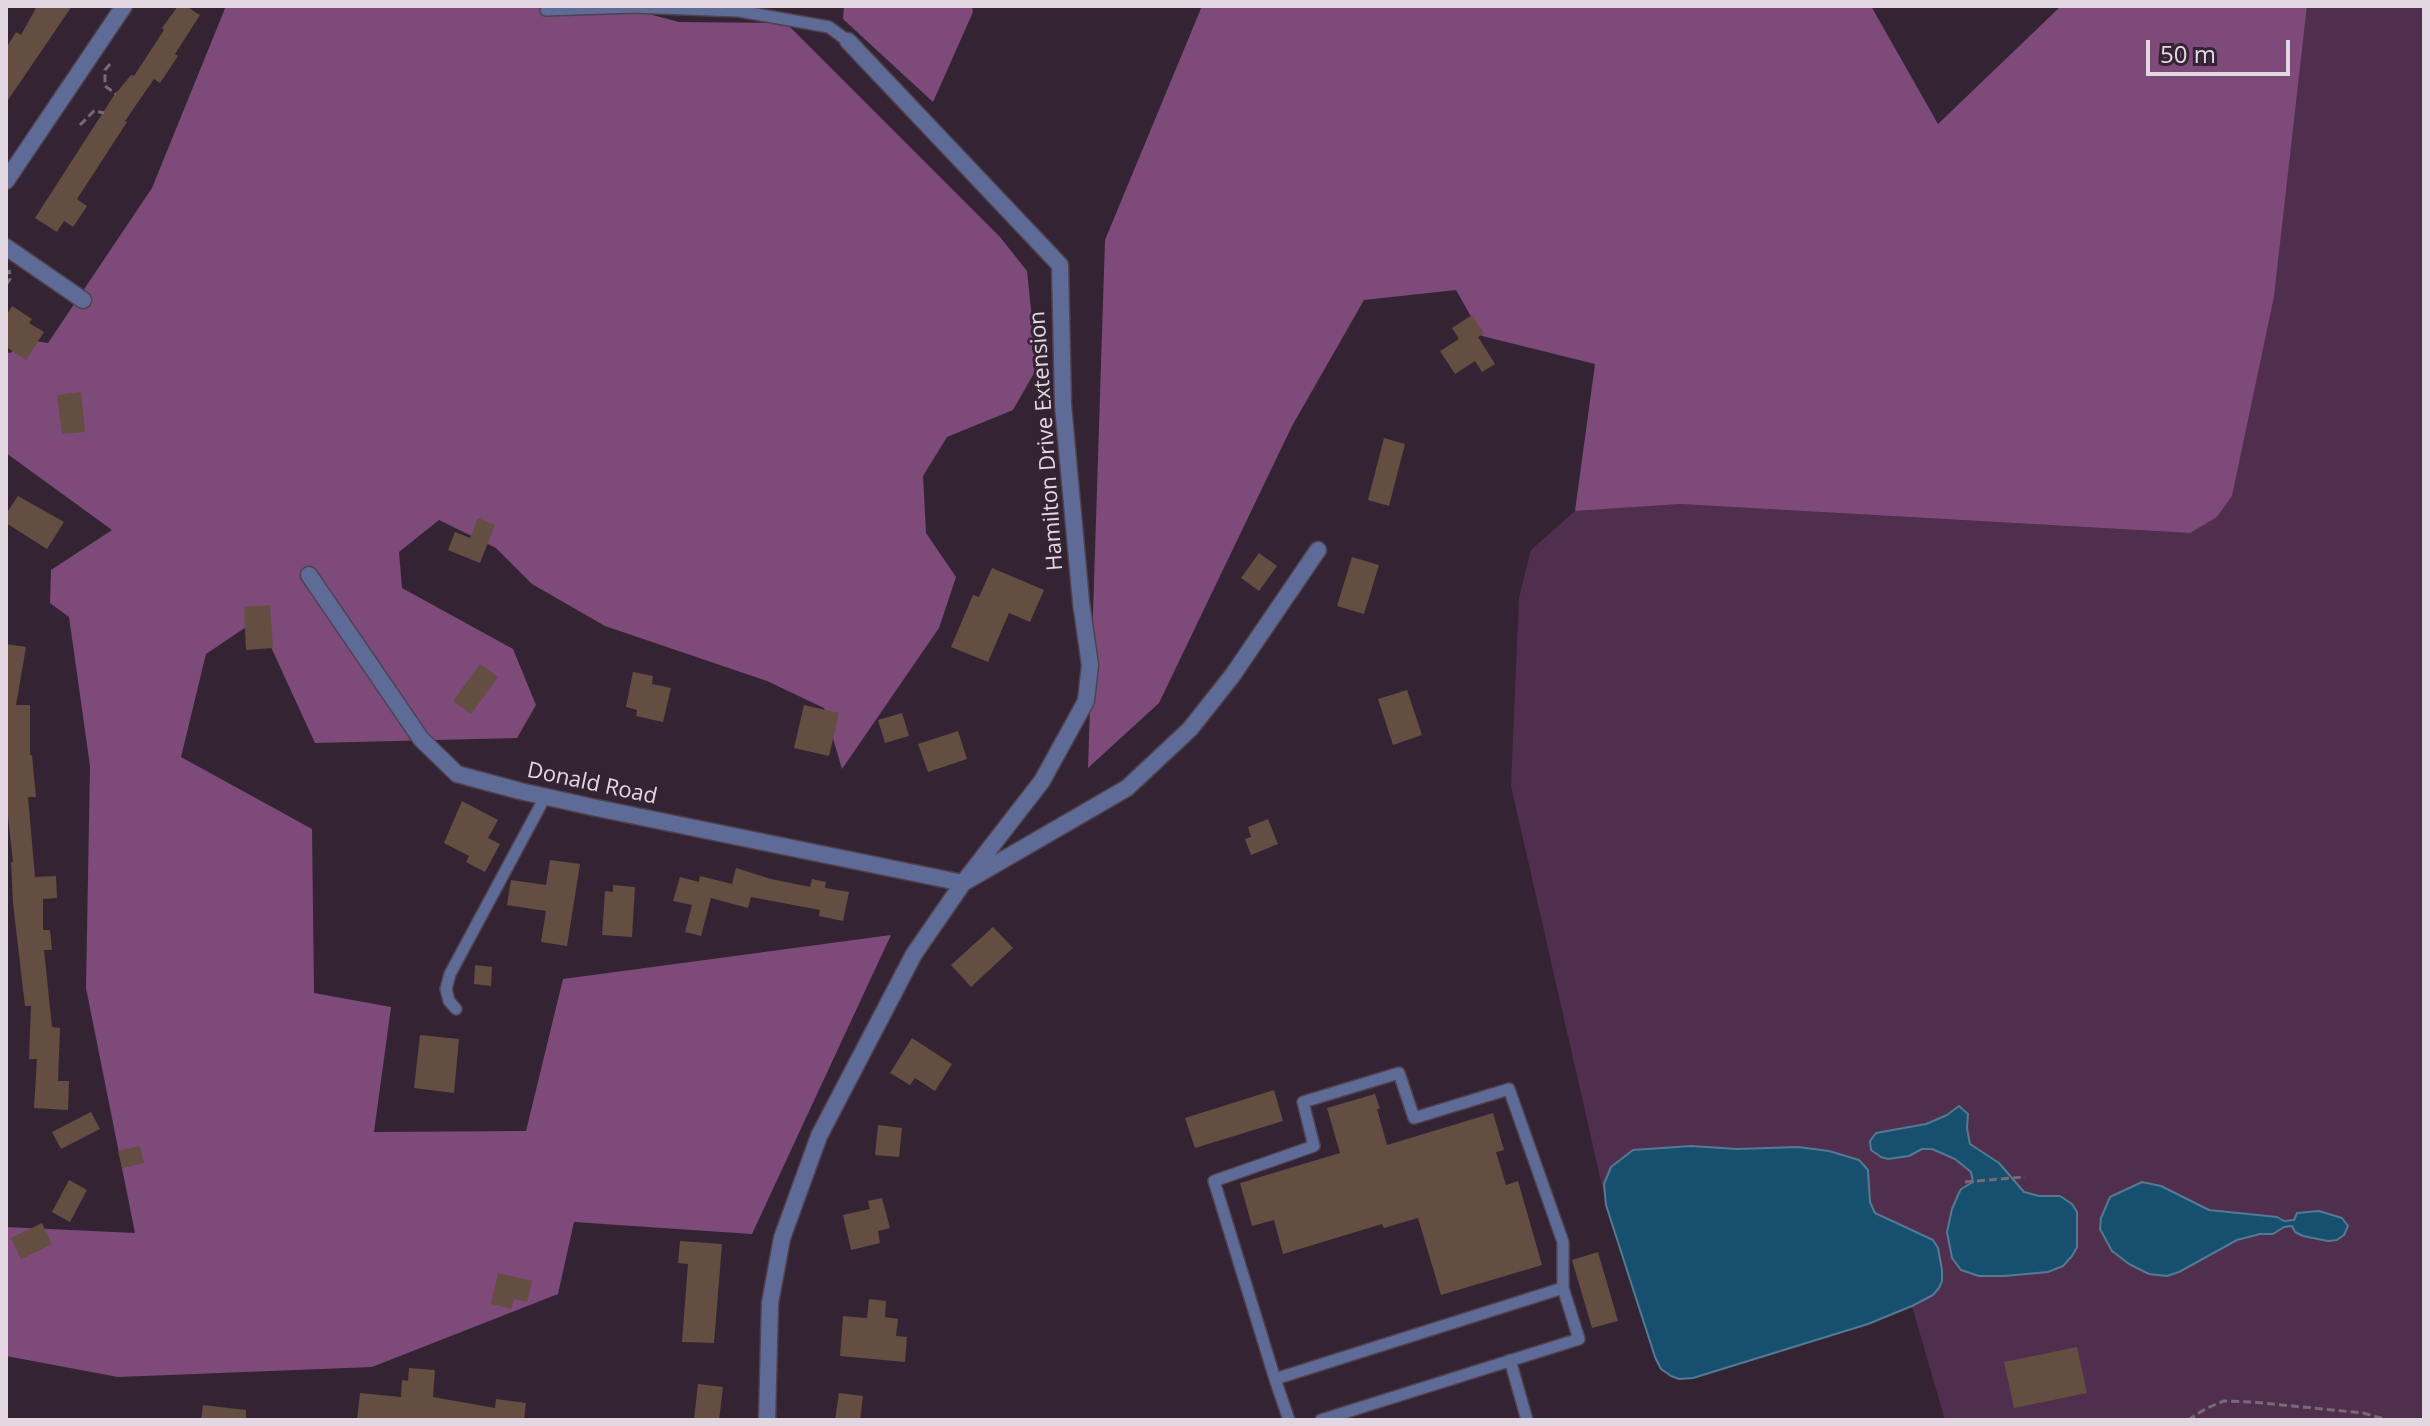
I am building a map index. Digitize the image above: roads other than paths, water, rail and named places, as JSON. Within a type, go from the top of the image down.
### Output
[{"type":"street","points":[[6,181],[124,6]]},
{"type":"street","name":"Hamilton Drive Extension","points":[[767,1420],[770,1303],[779,1251],[819,1136],[914,954],[963,883],[1042,781],[1086,701],[1090,665],[1080,593],[1063,405],[1060,265],[848,41]]},
{"type":"street","points":[[6,247],[83,300]]},
{"type":"street","name":"Hamilton Drive Extension","points":[[963,883],[1127,788],[1190,729],[1232,676],[1318,550]]},
{"type":"street","name":"Donald Road","points":[[309,575],[421,739],[457,774],[545,797],[963,883]]},
{"type":"lane","points":[[546,10],[633,7],[739,11],[829,27],[848,41]]},
{"type":"lane","points":[[456,1009],[449,1001],[446,989],[450,974],[545,797]]},
{"type":"lane","points":[[1289,1420],[1214,1181],[1314,1146],[1303,1102],[1399,1073],[1414,1118],[1509,1089],[1563,1242],[1563,1288],[1579,1339],[1321,1420]]},
{"type":"lane","points":[[1275,1379],[1563,1288]]},
{"type":"lane","points":[[1510,1360],[1527,1420]]},
{"type":"water","points":[[1959,1106],[1968,1114],[1970,1144],[1999,1163],[2024,1192],[2060,1196],[2072,1204],[2077,1212],[2077,1247],[2063,1266],[2048,1272],[2005,1276],[1979,1276],[1961,1270],[1952,1258],[1947,1232],[1961,1189],[1973,1182],[1971,1172],[1955,1159],[1932,1149],[1888,1159],[1871,1150],[1870,1141],[1876,1133],[1926,1124]]},
{"type":"water","points":[[1691,1146],[1737,1149],[1798,1147],[1829,1151],[1859,1160],[1868,1170],[1870,1202],[1875,1213],[1933,1240],[1938,1248],[1942,1270],[1939,1288],[1933,1295],[1912,1306],[1868,1324],[1693,1378],[1671,1376],[1661,1369],[1655,1357],[1606,1205],[1604,1184],[1611,1167],[1633,1150]]},
{"type":"water","points":[[2142,1182],[2161,1186],[2209,1210],[2277,1217],[2284,1221],[2294,1220],[2297,1213],[2319,1211],[2342,1218],[2348,1226],[2344,1235],[2328,1241],[2303,1236],[2295,1232],[2292,1226],[2284,1227],[2273,1234],[2237,1240],[2179,1272],[2167,1276],[2149,1274],[2112,1251],[2100,1229],[2110,1197]]}]
